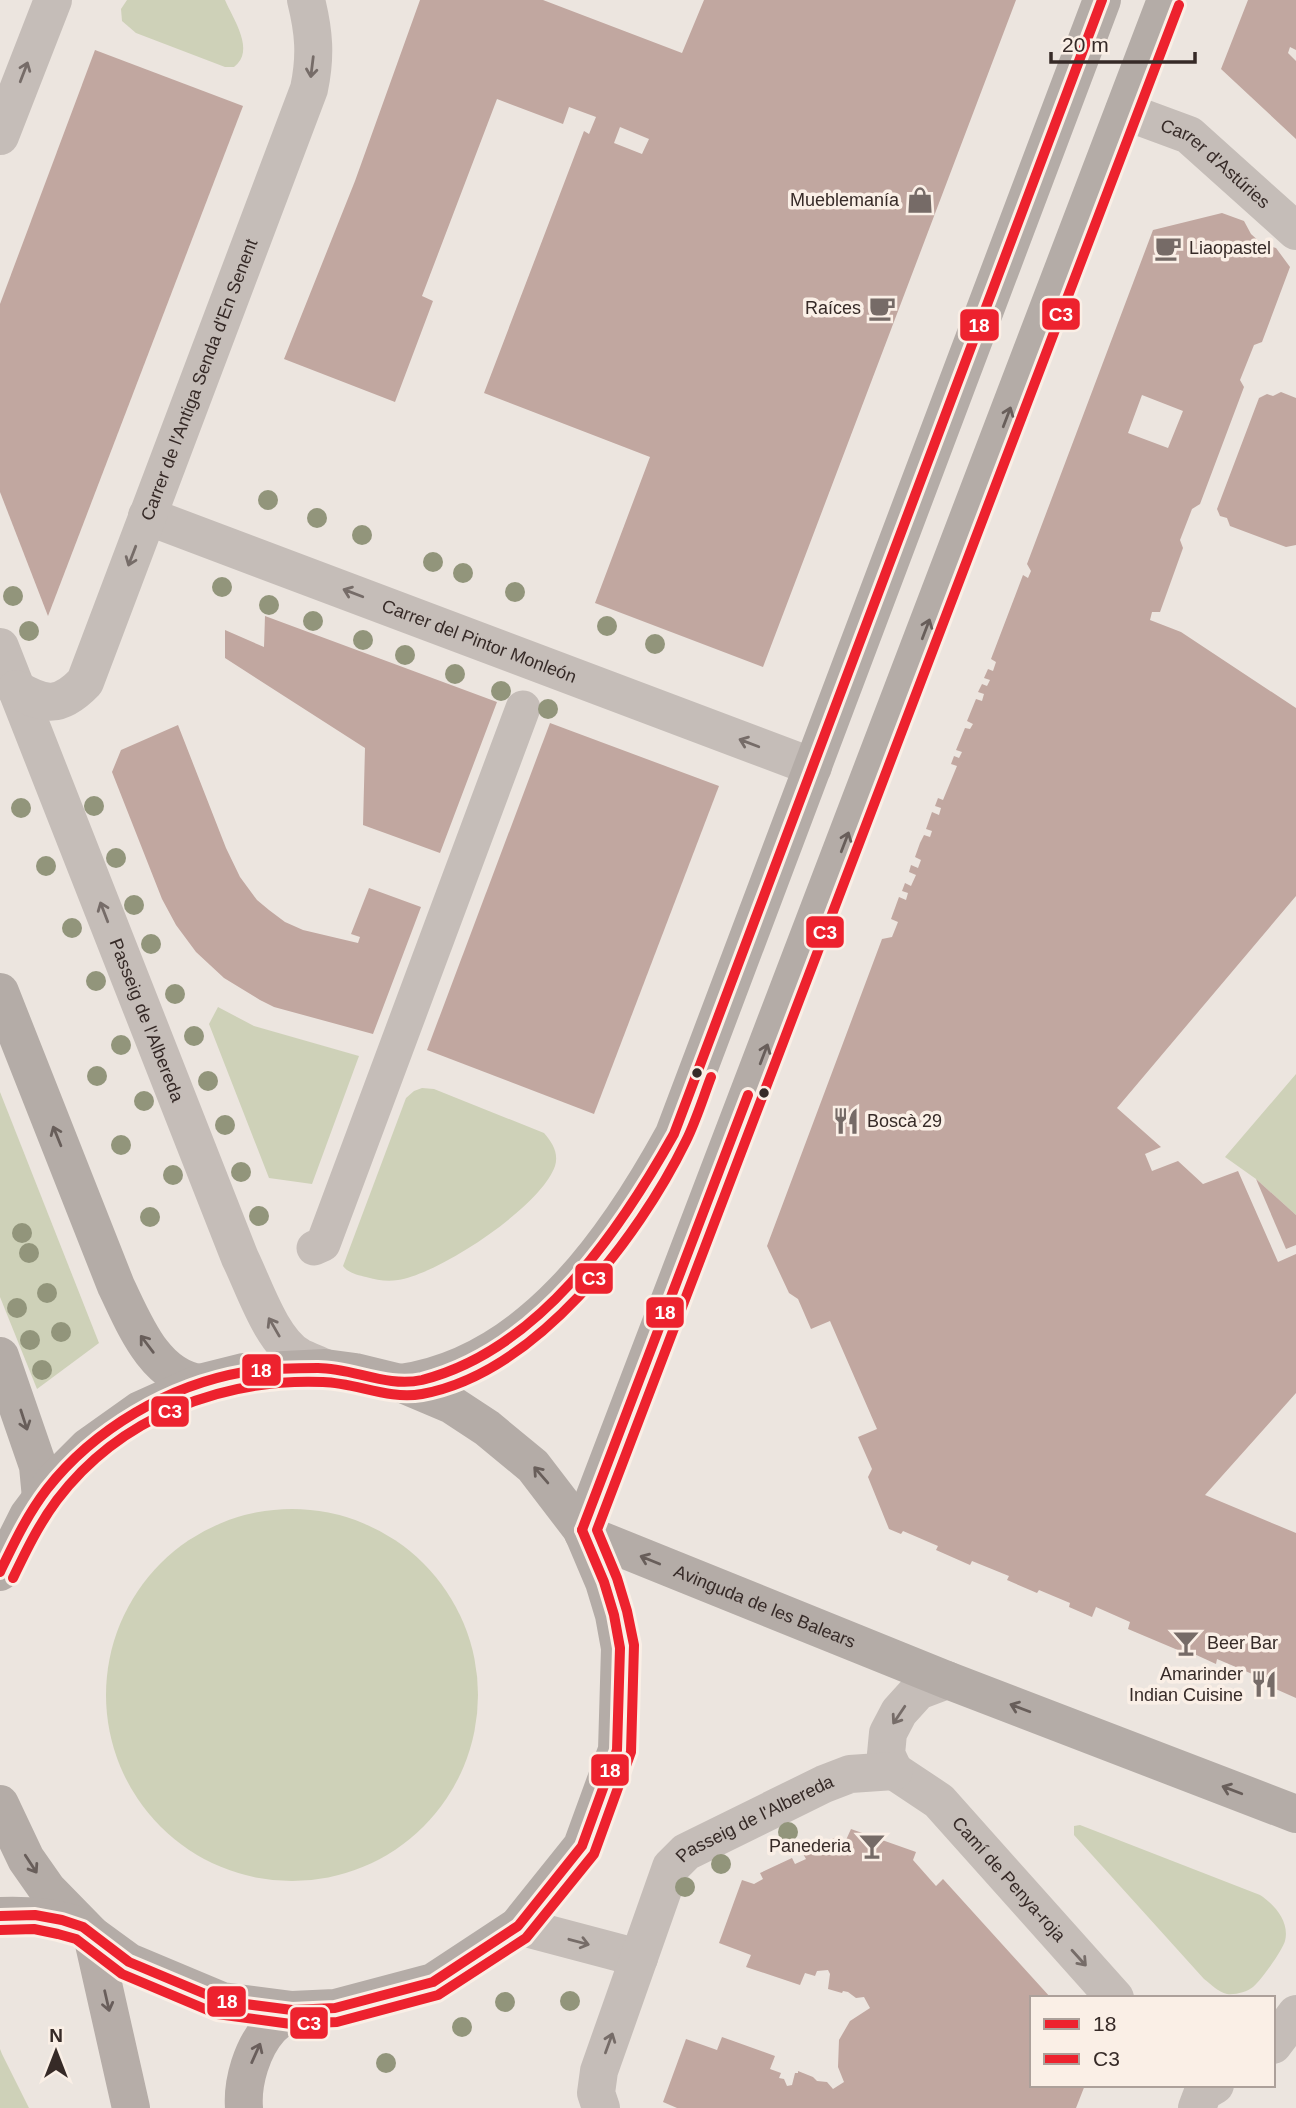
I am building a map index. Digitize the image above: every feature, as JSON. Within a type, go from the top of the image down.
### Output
[{"type":"main road","points":[[400,1383],[423,1380],[472,1362],[499,1347],[536,1319],[604,1247],[648,1182],[674,1134],[1102,0]]},
{"type":"main road","points":[[582,1531],[1166,0]]},
{"type":"main road","points":[[0,992],[117,1286],[139,1333],[159,1361],[176,1375],[200,1383]]},
{"type":"main road","points":[[0,1356],[38,1466],[41,1498]]},
{"type":"main road","points":[[0,1572],[28,1516],[55,1480],[88,1447],[140,1410],[200,1383],[244,1372],[325,1368],[400,1383],[452,1405],[487,1428],[533,1466],[582,1531],[604,1582],[620,1648],[617,1750],[582,1846],[518,1926],[433,1982],[335,2008],[292,2010],[222,2001],[129,1962],[88,1931],[47,1889],[26,1859],[0,1804]]},
{"type":"main road","name":"Avinguda de les Balears","points":[[582,1531],[947,1680],[1296,1814]]},
{"type":"main road","points":[[0,1916],[35,1915],[88,1931]]},
{"type":"main road","points":[[88,1931],[131,2108]]},
{"type":"main road","points":[[244,2108],[247,2075],[257,2049],[269,2029],[292,2010]]},
{"type":"street","points":[[0,136],[53,0]]},
{"type":"street","name":"Carrer de l'Antiga Senda d'En Senent","points":[[16,689],[37,701],[54,702],[72,696],[85,682],[309,89],[314,62],[312,28],[306,0]]},
{"type":"street","name":"Carrer d'Astúries","points":[[1124,111],[1189,135],[1296,231]]},
{"type":"street","name":"Carrer del Pintor Monleón","points":[[147,516],[813,767]]},
{"type":"street","name":"Passeig de l'Albereda","points":[[0,647],[240,1258],[271,1324],[284,1343],[298,1356],[325,1368]]},
{"type":"street","points":[[314,1248],[323,1244],[523,708]]},
{"type":"street","points":[[894,1772],[886,1754],[888,1733],[899,1712],[918,1691],[947,1680]]},
{"type":"street","name":"Passeig de l'Albereda","points":[[601,2108],[596,2093],[599,2071],[671,1867],[686,1852],[824,1784],[850,1774],[894,1772]]},
{"type":"street","name":"Camí de Penya-roja","points":[[894,1772],[939,1801],[1113,1996]]},
{"type":"street","points":[[518,1926],[639,1958]]},
{"type":"street","points":[[1275,2042],[1296,2014]]},
{"type":"green space","points":[[127,0],[225,0],[241,35],[243,52],[240,60],[234,67],[225,67],[136,33],[122,21],[121,9]]},
{"type":"green space","points":[[218,1007],[254,1026],[359,1056],[312,1184],[269,1178],[209,1024]]},
{"type":"green space","points":[[1296,1074],[1296,1215],[1256,1179],[1225,1157]]},
{"type":"green space","points":[[422,1088],[434,1089],[544,1133],[554,1148],[555,1166],[546,1182],[510,1219],[438,1265],[394,1281],[353,1273],[343,1266],[406,1098]]},
{"type":"green space","points":[[0,1092],[99,1343],[37,1389],[0,1297]]},
{"type":"green space","points":[[292,1509],[328,1512],[363,1523],[395,1540],[424,1563],[447,1592],[464,1624],[475,1659],[478,1695],[475,1731],[464,1766],[447,1798],[424,1827],[395,1850],[363,1867],[328,1878],[292,1881],[256,1878],[221,1867],[189,1850],[160,1827],[137,1798],[120,1766],[109,1731],[106,1695],[109,1659],[120,1624],[137,1592],[160,1563],[189,1540],[221,1523],[256,1512]]},
{"type":"green space","points":[[1080,1825],[1260,1895],[1271,1903],[1283,1920],[1285,1941],[1257,1983],[1244,1992],[1227,1994],[1204,1979],[1074,1835],[1074,1826]]},
{"type":"green space","points":[[0,2049],[2,2054],[29,2108],[0,2108]]},
{"type":"building","points":[[420,0],[543,0],[682,53],[704,0],[1016,0],[763,667],[595,603],[650,457],[484,393],[584,131],[589,134],[596,117],[569,107],[563,124],[497,99],[422,296],[433,301],[395,402],[284,359],[355,181]],"holes":[[[620,127],[649,139],[642,154],[614,143]]]},
{"type":"building","points":[[1248,0],[1296,0],[1296,50],[1290,47],[1288,53],[1296,61],[1296,139],[1221,69]]},
{"type":"building","points":[[95,50],[243,106],[48,616],[0,492],[0,304]]},
{"type":"building","points":[[1222,213],[1244,221],[1251,234],[1262,244],[1276,248],[1290,267],[1262,342],[1254,345],[1240,380],[1244,387],[1200,504],[1192,509],[1180,540],[1183,548],[1160,612],[1152,612],[1150,620],[1181,632],[1296,708],[1296,896],[1117,1108],[1161,1147],[1145,1154],[1152,1171],[1178,1161],[1203,1184],[1238,1171],[1278,1262],[1296,1254],[1296,1393],[1205,1495],[1296,1533],[1296,1698],[1255,1680],[1257,1676],[1217,1659],[1216,1664],[1192,1653],[1192,1656],[1128,1629],[1130,1622],[1096,1607],[1092,1617],[1069,1607],[1070,1603],[1007,1580],[1009,1576],[972,1561],[970,1565],[936,1550],[938,1546],[903,1531],[901,1534],[889,1529],[868,1477],[872,1469],[858,1437],[877,1429],[830,1321],[811,1329],[798,1299],[789,1293],[767,1246],[882,939],[892,937],[898,922],[891,919],[899,897],[906,900],[908,893],[902,891],[905,883],[911,886],[916,875],[909,872],[911,865],[918,868],[921,860],[915,857],[924,835],[930,837],[932,831],[926,829],[932,812],[939,815],[941,808],[935,806],[938,798],[943,800],[957,766],[951,764],[954,756],[959,758],[962,752],[956,750],[965,728],[970,729],[973,724],[967,721],[976,699],[982,701],[984,694],[978,692],[982,684],[987,686],[990,680],[984,678],[988,669],[993,671],[996,662],[991,659],[1023,575],[1028,578],[1031,571],[1027,564],[1153,230]],"holes":[[[1142,395],[1183,411],[1168,448],[1128,433]]]},
{"type":"building","points":[[1281,392],[1296,398],[1296,545],[1286,547],[1230,526],[1227,518],[1220,516],[1217,509],[1259,398]]},
{"type":"building","points":[[265,616],[497,702],[440,853],[363,825],[365,748],[225,658],[225,630],[264,647]]},
{"type":"building","points":[[550,723],[719,786],[594,1114],[427,1050]]},
{"type":"building","points":[[178,725],[240,877],[257,900],[285,922],[303,930],[358,943],[360,937],[351,934],[369,888],[421,907],[373,1034],[274,1007],[260,1000],[224,978],[196,952],[176,925],[162,899],[112,772],[121,750]]},
{"type":"building","points":[[1256,1179],[1296,1215],[1296,1245],[1286,1249]]},
{"type":"building","points":[[851,1829],[916,1852],[913,1860],[936,1886],[943,1879],[1049,1996],[1030,1996],[1030,2087],[1084,2087],[1076,2108],[677,2108],[663,2102],[686,2039],[717,2050],[722,2037],[775,2056],[770,2069],[781,2073],[779,2078],[784,2079],[787,2086],[792,2085],[798,2071],[817,2081],[827,2082],[833,2089],[844,2082],[838,2067],[839,2040],[850,2021],[870,2008],[864,1997],[856,1998],[848,1992],[828,1989],[828,1970],[817,1971],[815,1976],[805,1973],[800,1985],[746,1967],[751,1955],[719,1943],[742,1880],[754,1884],[763,1879],[760,1873],[792,1858],[795,1864],[806,1859],[802,1852],[834,1838],[837,1845],[846,1840]]},
{"type":"transit line","name":"18","points":[[0,1572],[27,1519],[47,1489],[87,1447],[135,1413],[188,1387],[244,1372],[318,1368],[409,1382],[464,1365],[503,1343],[539,1315],[601,1247],[628,1210],[674,1134],[1102,0]]},
{"type":"transit line","name":"C3","points":[[0,1930],[34,1929],[76,1939],[122,1974],[217,2014],[291,2024],[337,2022],[438,1995],[526,1938],[594,1854],[631,1752],[634,1645],[617,1578],[597,1530],[1179,5]]},
{"type":"transit line","name":"C3","points":[[13,1578],[44,1519],[82,1471],[111,1446],[142,1425],[176,1408],[248,1387],[285,1383],[336,1383],[397,1395],[422,1394],[464,1381],[505,1359],[543,1331],[579,1296],[641,1219],[686,1141],[711,1077]]},
{"type":"transit line","name":"18","points":[[582,1530],[748,1095]]},
{"type":"transit line","name":"18","points":[[0,1916],[35,1915],[62,1920],[83,1927],[129,1962],[222,2001],[292,2010],[335,2008],[433,1982],[518,1926],[582,1846],[617,1750],[620,1648],[604,1582],[582,1530]]},
{"type":"place","name":"Mueblemanía","points":[[920,200]]},
{"type":"place","name":"Liaopastel","points":[[1168,248]]},
{"type":"place","name":"Raíces","points":[[882,308]]},
{"type":"place","name":"Boscà 29","points":[[846,1121]]},
{"type":"place","name":"Beer Bar","points":[[1186,1643]]},
{"type":"place","name":"Amarinder Indian Cuisine","points":[[1264,1684]]},
{"type":"place","name":"Panederia","points":[[872,1846]]}]
